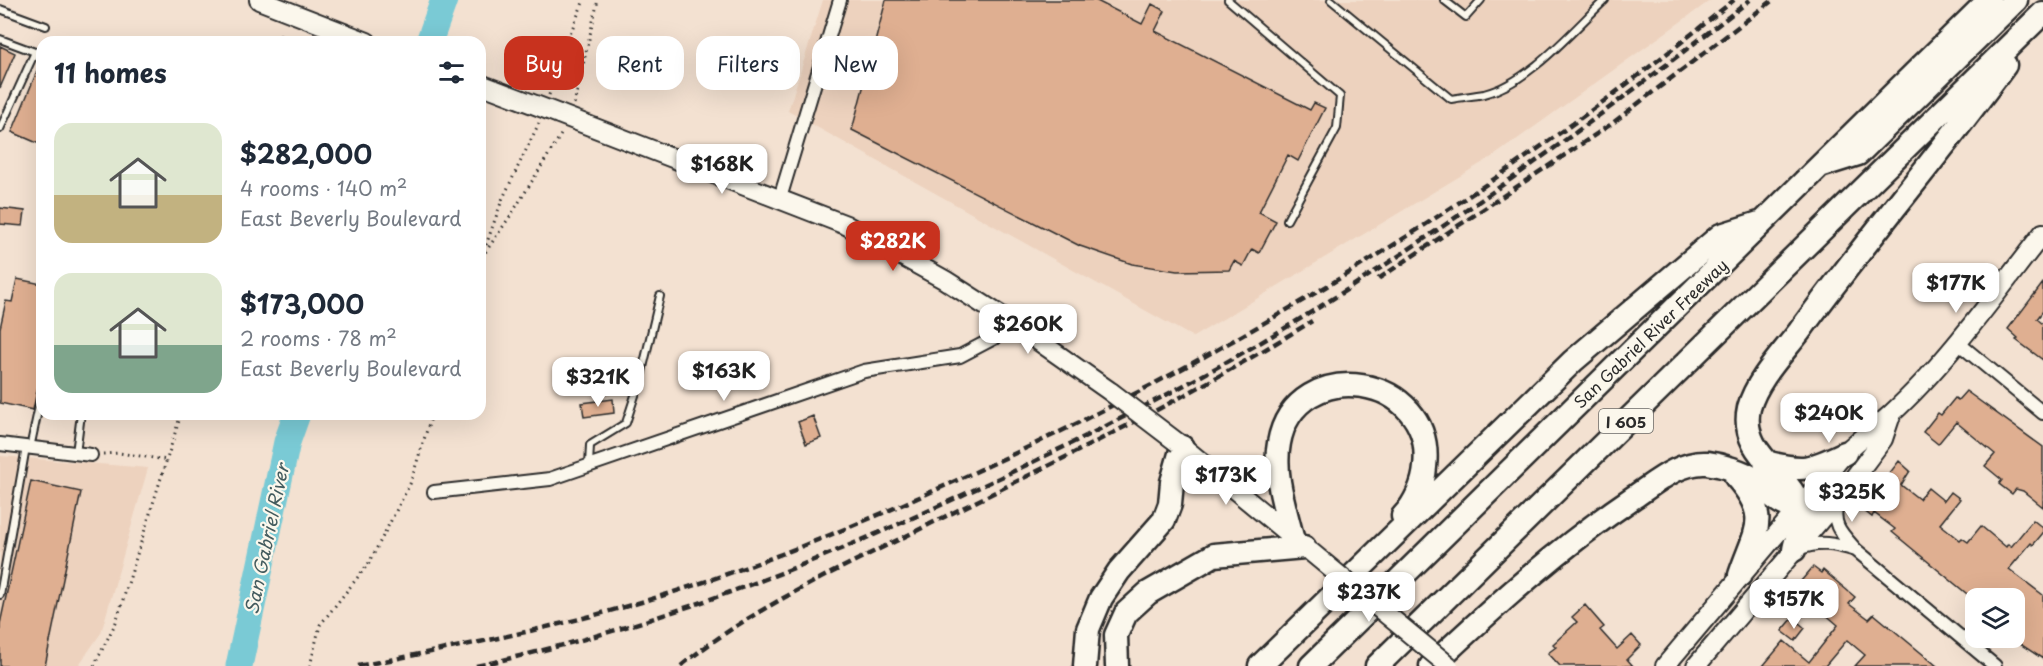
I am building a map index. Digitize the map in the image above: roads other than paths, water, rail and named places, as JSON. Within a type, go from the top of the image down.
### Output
[{"type":"highway","name":"San Gabriel River Freeway","points":[[1311,666],[1989,0]]},
{"type":"highway","points":[[1818,166],[1858,154],[2016,0]]},
{"type":"highway","points":[[1794,550],[1801,524],[1798,507],[1792,490],[1755,449],[1748,430],[1749,408],[1760,386],[1878,225],[1958,130],[2038,9]]},
{"type":"highway","name":"I 605","points":[[1377,666],[1875,176],[2038,9]]},
{"type":"highway","points":[[1260,666],[1573,361],[1721,235],[1764,222]]},
{"type":"highway","points":[[1117,666],[1116,635],[1126,613],[1148,593],[1214,555],[1302,546],[1277,462],[1284,426],[1296,407],[1316,392],[1338,384],[1359,384],[1394,396],[1410,410],[1423,432],[1427,455],[1425,475],[1417,495],[1407,512],[1383,536],[1368,559]]},
{"type":"highway","points":[[1085,666],[1088,629],[1101,598],[1119,572],[1164,520],[1170,504],[1180,445]]},
{"type":"highway","points":[[1765,462],[1787,468],[1815,468],[1845,453]]},
{"type":"highway","points":[[1431,666],[1517,585],[1588,527],[1673,471],[1693,464],[1716,464],[1752,478],[1784,504],[1798,507],[1823,505],[1839,498]]},
{"type":"highway","points":[[1729,469],[1751,494],[1758,519],[1756,534],[1740,575]]},
{"type":"highway","points":[[1255,666],[1279,647]]},
{"type":"main road","points":[[260,0],[351,36]]},
{"type":"main road","points":[[486,86],[846,225],[945,280],[1017,326],[1111,392],[1180,445],[1449,666]]},
{"type":"main road","points":[[1665,666],[1845,453],[1864,433],[1891,415],[1957,342],[2043,233]]},
{"type":"main road","points":[[1696,666],[1839,498],[1883,439],[1891,415]]},
{"type":"street","points":[[780,198],[840,0]]},
{"type":"street","points":[[434,492],[550,479],[864,371],[960,356],[1017,326]]},
{"type":"street","points":[[1957,342],[2043,413]]},
{"type":"street","points":[[0,444],[91,455]]},
{"type":"street","points":[[1839,498],[1834,516],[1837,528],[1856,550],[1995,666]]},
{"type":"street","points":[[1794,550],[1811,543],[1831,543],[1856,550]]},
{"type":"lane","points":[[1228,0],[1340,96],[1337,128],[1287,220]]},
{"type":"lane","points":[[1331,0],[1451,99],[1485,94],[1507,84],[1550,54],[1605,0]]},
{"type":"lane","points":[[1444,0],[1466,17],[1481,0]]},
{"type":"lane","points":[[0,9],[45,26]]},
{"type":"lane","points":[[0,39],[35,52],[0,129]]},
{"type":"lane","points":[[589,465],[590,444],[626,423],[640,380],[660,296]]},
{"type":"lane","points":[[0,595],[36,416]]},
{"type":"lane","points":[[76,453],[80,420]]},
{"type":"waterway","name":"San Gabriel River","points":[[431,36],[444,0]]},
{"type":"waterway","name":"San Gabriel River","points":[[239,666],[287,442],[295,420]]},
{"type":"railway","points":[[358,666],[563,623],[683,589],[769,559],[854,525],[1020,451],[1208,355],[1390,247],[1566,129],[1734,0]]},
{"type":"railway","points":[[476,666],[603,634],[728,593],[789,570],[969,492],[1152,402],[1286,328],[1438,230],[1596,118],[1750,0]]},
{"type":"railway","points":[[1378,279],[1610,125],[1773,0]]},
{"type":"railway","points":[[681,666],[739,624],[802,588],[1125,427],[1219,376],[1312,321]]}]
